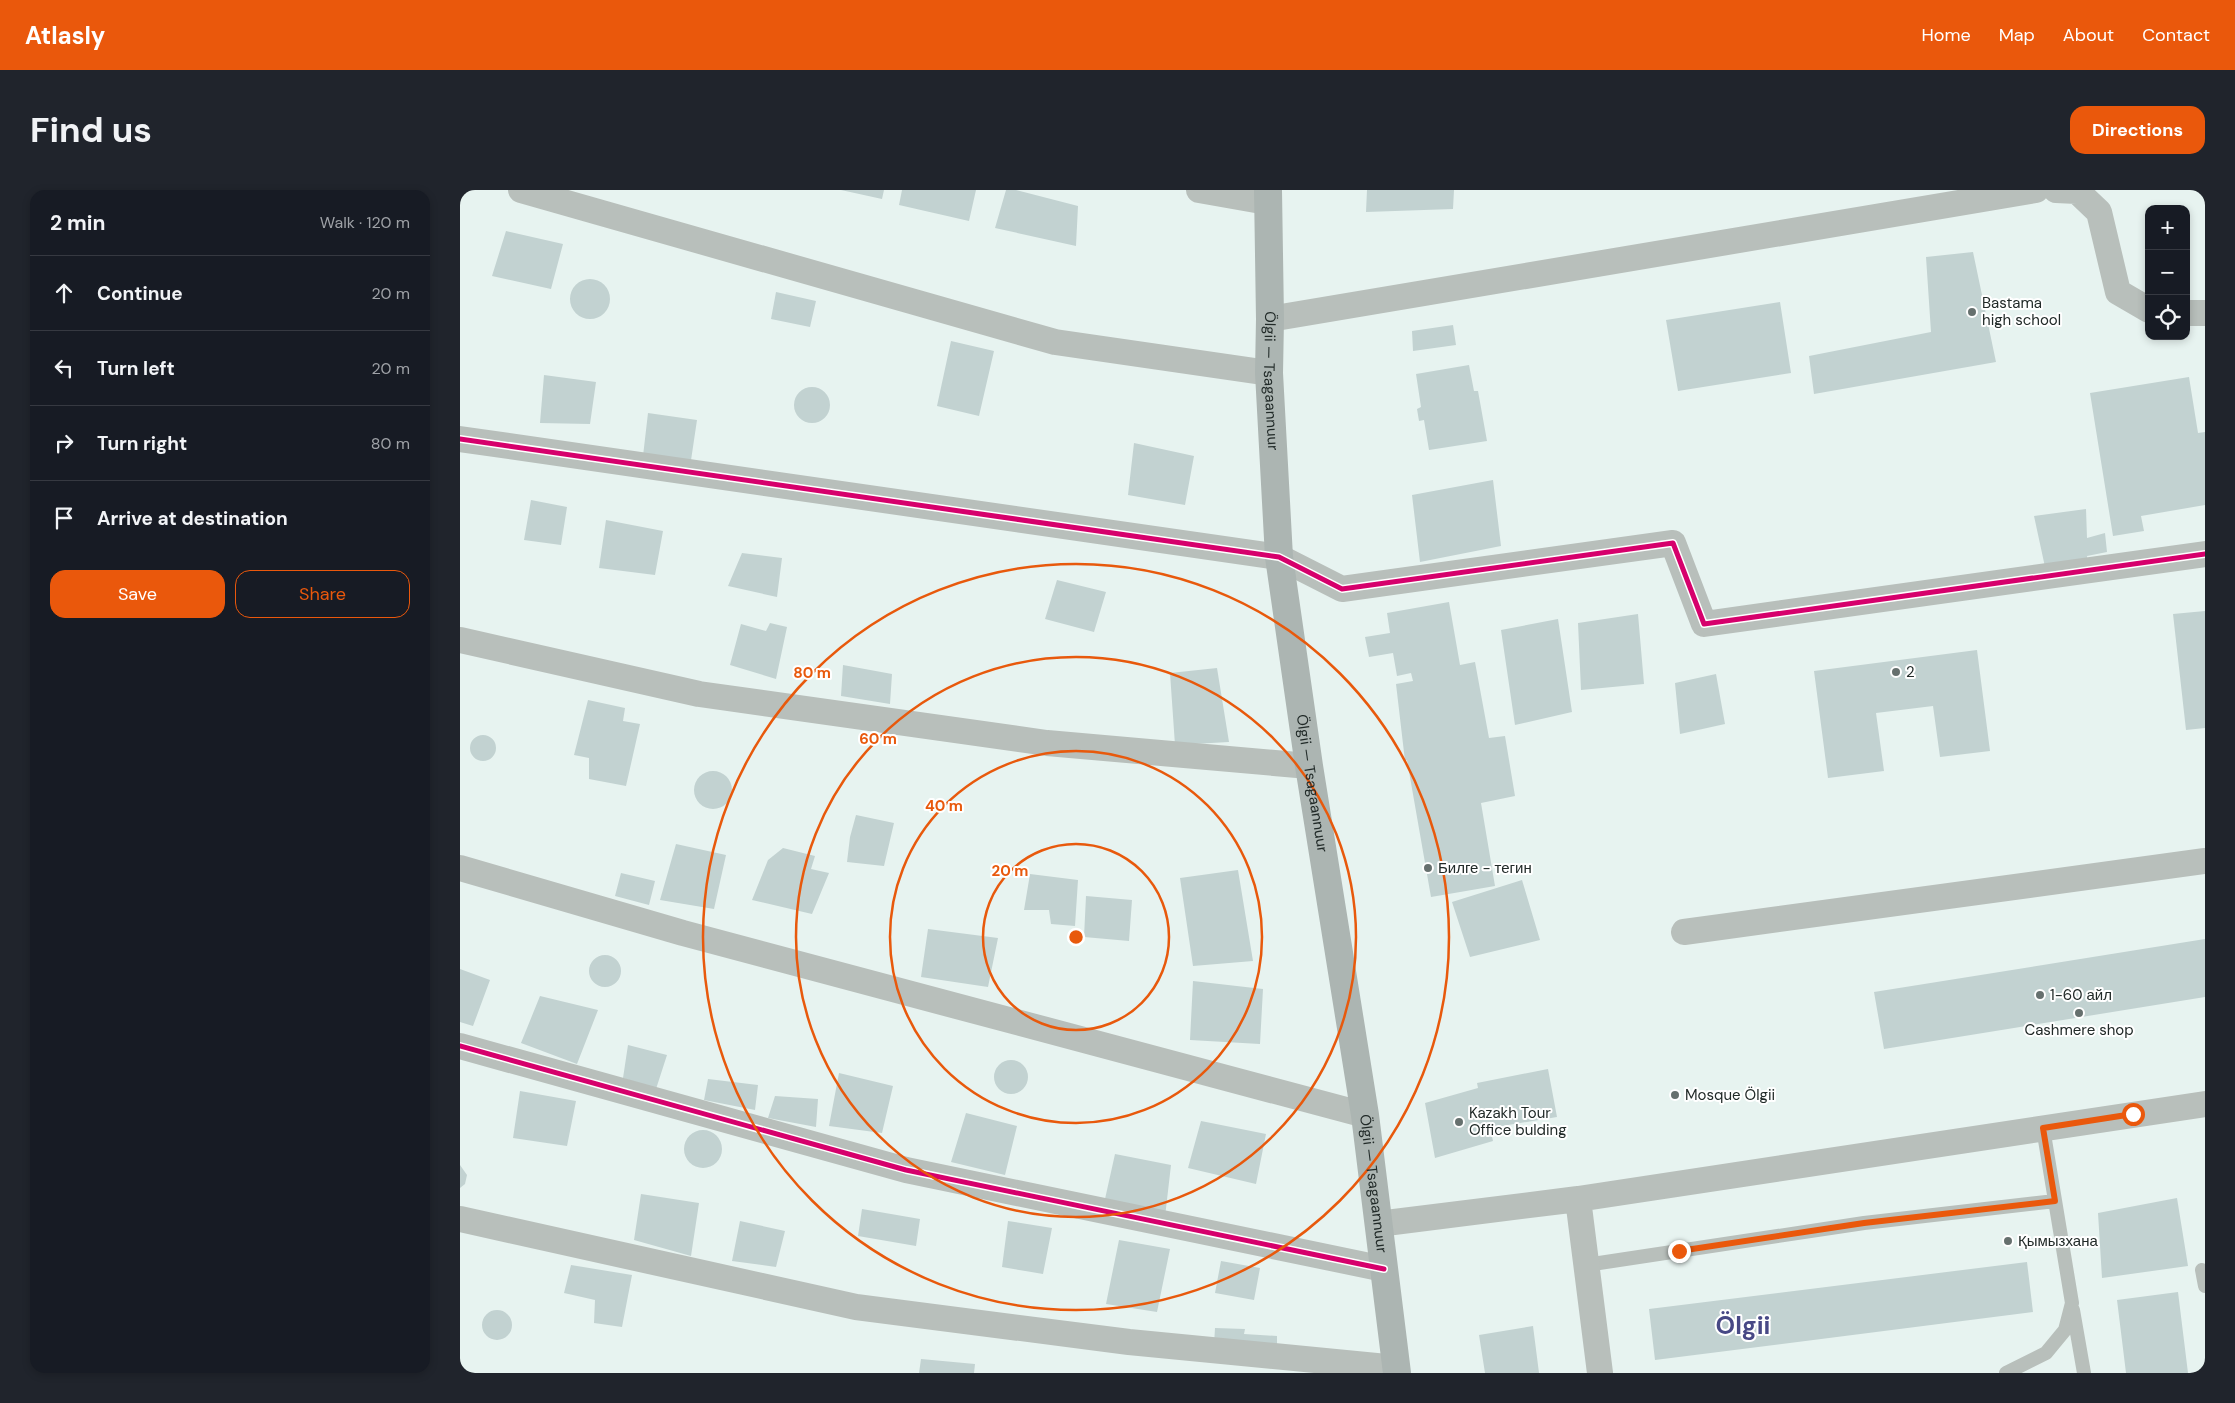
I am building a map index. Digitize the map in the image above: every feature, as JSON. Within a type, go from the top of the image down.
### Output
[{"type":"highway","name":"Ölgii — Tsagaannuur","points":[[1267,196],[1270,319],[1269,373],[1279,557],[1309,766],[1365,1115],[1397,1370]]},
{"type":"street","points":[[521,190],[1055,342],[1269,373]]},
{"type":"street","points":[[1199,190],[1267,196]]},
{"type":"street","points":[[1270,319],[2036,190]]},
{"type":"street","points":[[2056,190],[2077,191],[2099,212],[2118,292],[2145,308]]},
{"type":"street","points":[[2190,313],[2205,313]]},
{"type":"street","points":[[460,440],[1279,557],[1342,589],[1673,543],[1704,624],[2205,554]]},
{"type":"street","points":[[460,640],[699,694],[1047,743],[1309,766]]},
{"type":"street","points":[[1684,932],[2205,861]]},
{"type":"street","points":[[460,868],[683,933],[1365,1115]]},
{"type":"street","points":[[460,1046],[906,1170],[1384,1269]]},
{"type":"street","points":[[1378,1224],[1578,1199],[2205,1104]]},
{"type":"street","points":[[1578,1199],[1600,1373]]},
{"type":"street","points":[[460,1219],[856,1307],[1129,1342],[1397,1370]]},
{"type":"lane","points":[[2043,1128],[2084,1373]]},
{"type":"lane","points":[[1586,1265],[1864,1223],[2055,1201]]},
{"type":"lane","points":[[2202,1270],[2205,1286]]},
{"type":"lane","points":[[2006,1373],[2046,1352],[2065,1330],[2072,1303]]},
{"type":"building","points":[[841,190],[884,190],[882,199]]},
{"type":"building","points":[[902,190],[976,190],[969,221],[899,205]]},
{"type":"building","points":[[1006,190],[1016,190],[1078,206],[1076,246],[995,228]]},
{"type":"building","points":[[1367,190],[1454,190],[1453,209],[1366,212]]},
{"type":"building","points":[[506,231],[563,244],[551,289],[492,276]]},
{"type":"building","points":[[1973,252],[1996,362],[1814,394],[1809,356],[1931,332],[1926,257]]},
{"type":"building","points":[[590,279],[604,285],[610,299],[604,313],[590,319],[576,313],[570,299],[576,285]]},
{"type":"building","points":[[776,292],[816,301],[810,327],[771,319]]},
{"type":"building","points":[[1780,302],[1791,373],[1678,391],[1666,320]]},
{"type":"building","points":[[1453,325],[1456,345],[1413,351],[1412,331]]},
{"type":"building","points":[[951,341],[994,351],[979,416],[937,406]]},
{"type":"building","points":[[1469,365],[1474,391],[1478,391],[1487,441],[1429,450],[1424,420],[1419,421],[1417,409],[1421,407],[1416,374]]},
{"type":"building","points":[[544,375],[596,382],[590,424],[540,423]]},
{"type":"building","points":[[2189,377],[2198,433],[2205,432],[2205,505],[2141,516],[2144,531],[2113,536],[2090,393]]},
{"type":"building","points":[[812,387],[825,392],[830,405],[825,418],[812,423],[799,418],[794,405],[799,392]]},
{"type":"building","points":[[648,413],[697,420],[690,467],[643,456]]},
{"type":"building","points":[[1134,443],[1194,456],[1185,505],[1128,495]]},
{"type":"building","points":[[1493,480],[1501,546],[1420,562],[1412,495]]},
{"type":"building","points":[[531,500],[567,507],[561,545],[524,540]]},
{"type":"building","points":[[2086,509],[2087,538],[2105,533],[2107,552],[2087,556],[2088,564],[2045,567],[2034,516]]},
{"type":"building","points":[[606,520],[663,531],[655,575],[599,568]]},
{"type":"building","points":[[742,553],[782,558],[777,597],[728,586]]},
{"type":"building","points":[[1057,580],[1106,592],[1094,632],[1045,619]]},
{"type":"building","points":[[1449,602],[1460,665],[1475,662],[1489,738],[1505,736],[1515,796],[1481,803],[1495,886],[1431,897],[1407,760],[1405,761],[1396,684],[1413,681],[1411,673],[1397,676],[1393,653],[1369,657],[1365,637],[1390,633],[1387,613]]},
{"type":"building","points":[[2205,611],[2205,728],[2186,730],[2173,614]]},
{"type":"building","points":[[1638,614],[1644,684],[1581,690],[1578,623]]},
{"type":"building","points":[[1558,619],[1572,712],[1515,725],[1501,630]]},
{"type":"building","points":[[770,623],[787,627],[776,679],[730,665],[741,624],[766,631]]},
{"type":"building","points":[[1977,650],[1990,751],[1940,757],[1933,706],[1876,713],[1884,771],[1828,778],[1814,671]]},
{"type":"building","points":[[843,665],[892,674],[890,704],[841,696]]},
{"type":"building","points":[[1217,668],[1229,742],[1175,745],[1170,673]]},
{"type":"building","points":[[1716,674],[1725,724],[1680,734],[1675,683]]},
{"type":"building","points":[[588,700],[625,708],[623,721],[640,724],[626,786],[589,779],[589,758],[574,755]]},
{"type":"building","points":[[483,735],[492,739],[496,748],[492,757],[483,761],[474,757],[470,748],[474,739]]},
{"type":"building","points":[[713,771],[726,777],[732,790],[726,803],[713,809],[700,803],[694,790],[700,777]]},
{"type":"building","points":[[856,815],[894,823],[884,866],[847,862],[850,837]]},
{"type":"building","points":[[676,844],[726,855],[714,909],[660,900]]},
{"type":"building","points":[[783,848],[815,856],[811,869],[829,873],[812,914],[752,900],[768,860]]},
{"type":"building","points":[[1238,870],[1253,961],[1193,966],[1180,878]]},
{"type":"building","points":[[621,873],[655,881],[649,905],[615,896]]},
{"type":"building","points":[[1030,874],[1078,880],[1075,926],[1051,924],[1049,910],[1024,910]]},
{"type":"building","points":[[1522,880],[1540,940],[1470,957],[1452,902]]},
{"type":"building","points":[[1086,896],[1132,900],[1129,941],[1084,937]]},
{"type":"building","points":[[928,929],[998,938],[988,987],[921,977]]},
{"type":"building","name":"1-60 айл","points":[[2205,939],[2205,997],[1884,1049],[1874,992]]},
{"type":"building","points":[[605,955],[611,956],[616,960],[620,965],[620,977],[616,982],[611,986],[605,987],[599,986],[594,982],[590,977],[589,971],[590,965],[594,960],[599,956]]},
{"type":"building","points":[[460,969],[490,980],[473,1026],[460,1022]]},
{"type":"building","points":[[1193,981],[1263,989],[1260,1044],[1190,1040]]},
{"type":"building","points":[[540,996],[598,1010],[577,1064],[521,1043]]},
{"type":"building","points":[[628,1045],[667,1055],[656,1089],[623,1078]]},
{"type":"building","points":[[1011,1060],[1023,1065],[1028,1077],[1023,1089],[1011,1094],[999,1089],[994,1077],[999,1065]]},
{"type":"building","points":[[1548,1069],[1557,1117],[1490,1128],[1493,1141],[1435,1158],[1425,1103],[1478,1088],[1477,1083]]},
{"type":"building","points":[[839,1073],[893,1086],[882,1133],[829,1126]]},
{"type":"building","points":[[708,1079],[758,1085],[755,1110],[704,1100]]},
{"type":"building","points":[[520,1091],[576,1101],[567,1146],[513,1138]]},
{"type":"building","points":[[775,1096],[818,1099],[816,1127],[768,1118]]},
{"type":"building","points":[[966,1113],[1017,1126],[1005,1175],[951,1162]]},
{"type":"building","points":[[1201,1121],[1266,1134],[1256,1184],[1188,1168]]},
{"type":"building","points":[[703,1130],[717,1135],[722,1149],[717,1163],[703,1168],[689,1163],[684,1149],[689,1135]]},
{"type":"building","points":[[1115,1154],[1171,1165],[1165,1217],[1105,1199]]},
{"type":"building","points":[[460,1165],[467,1175],[465,1184],[460,1188]]},
{"type":"building","points":[[641,1194],[699,1203],[691,1256],[634,1240]]},
{"type":"building","points":[[2177,1198],[2188,1266],[2102,1278],[2098,1213]]},
{"type":"building","points":[[862,1209],[920,1219],[916,1246],[858,1236]]},
{"type":"building","points":[[740,1221],[785,1231],[776,1267],[732,1261]]},
{"type":"building","points":[[1008,1221],[1052,1228],[1043,1274],[1002,1267]]},
{"type":"building","points":[[1119,1240],[1170,1249],[1157,1312],[1106,1304]]},
{"type":"building","points":[[1221,1261],[1260,1268],[1254,1300],[1215,1293]]},
{"type":"building","points":[[2027,1262],[2033,1312],[1655,1360],[1649,1309]]},
{"type":"building","points":[[571,1265],[632,1275],[622,1327],[594,1323],[595,1300],[564,1293]]},
{"type":"building","points":[[2178,1292],[2188,1373],[2126,1373],[2117,1300]]},
{"type":"building","points":[[497,1310],[508,1314],[512,1325],[508,1336],[497,1340],[486,1336],[482,1325],[486,1314]]},
{"type":"building","points":[[1533,1326],[1539,1373],[1485,1373],[1479,1335]]},
{"type":"building","points":[[1215,1328],[1245,1329],[1244,1334],[1277,1336],[1277,1348],[1214,1345]]},
{"type":"building","points":[[921,1359],[975,1364],[974,1373],[919,1373]]},
{"type":"cycle path","points":[[460,439],[1279,557],[1342,589],[1673,543],[1704,624],[2205,554]]},
{"type":"cycle path","points":[[460,1046],[906,1170],[1384,1269]]},
{"type":"place","name":"Bastama high school","points":[[1972,312]]},
{"type":"place","name":"2","points":[[1896,672]]},
{"type":"place","name":"Билге - тегин","points":[[1428,868]]},
{"type":"place","name":"1-60 айл","points":[[2040,995]]},
{"type":"place","name":"Cashmere shop","points":[[2079,1013]]},
{"type":"place","name":"Mosque Ölgii","points":[[1675,1095]]},
{"type":"place","name":"Kazakh Tour Office bulding","points":[[1459,1122]]},
{"type":"place","name":"Қымызхана","points":[[2008,1241]]},
{"type":"district","name":"Ölgii","points":[[1743,1325]]},
{"type":"route","points":[[1679,1251],[1864,1223],[2055,1201],[2043,1128],[2133,1114]]}]
